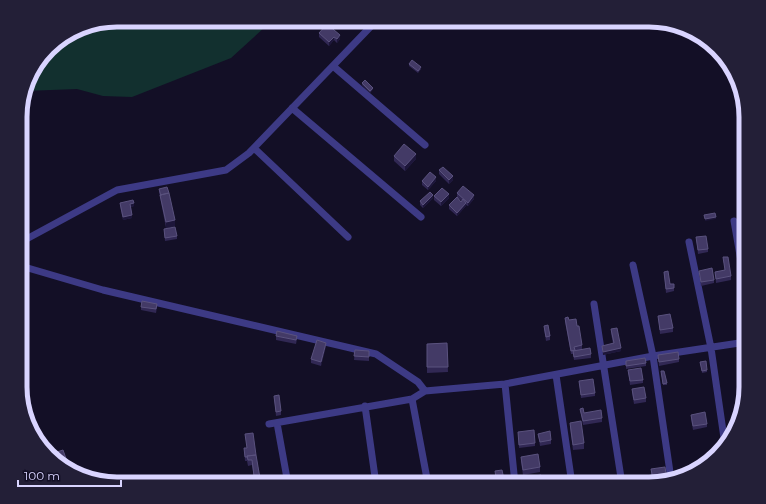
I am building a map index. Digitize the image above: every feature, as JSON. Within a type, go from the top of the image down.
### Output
[{"type":"street","points":[[27,239],[117,190],[226,170],[254,148],[370,27]]},
{"type":"street","points":[[332,66],[425,144]]},
{"type":"street","points":[[292,108],[421,216]]},
{"type":"street","points":[[254,148],[348,237]]},
{"type":"street","points":[[734,221],[739,250]]},
{"type":"street","points":[[689,242],[711,348],[724,437]]},
{"type":"street","points":[[633,265],[653,356],[670,474]]},
{"type":"street","points":[[27,268],[103,290],[376,354],[418,382],[425,391]]},
{"type":"street","points":[[594,304],[621,477]]},
{"type":"street","points":[[269,424],[412,399],[425,391],[505,384],[604,367],[653,356],[739,343]]},
{"type":"street","points":[[556,375],[571,477]]},
{"type":"street","points":[[505,384],[514,477]]},
{"type":"street","points":[[412,399],[427,477]]},
{"type":"street","points":[[365,406],[375,477]]},
{"type":"street","points":[[277,423],[287,477]]},
{"type":"green space","points":[[117,27],[265,27],[231,58],[132,97],[103,96],[77,89],[31,91],[42,67],[58,49],[77,36],[94,30]]},
{"type":"building","points":[[324,27],[331,27],[340,35],[337,39],[334,37],[329,42],[319,33]]},
{"type":"building","points":[[412,60],[421,67],[418,71],[409,64]]},
{"type":"building","points":[[365,80],[373,88],[370,91],[362,83]]},
{"type":"building","points":[[404,144],[416,154],[405,166],[394,156]]},
{"type":"building","points":[[443,167],[453,176],[449,180],[439,170]]},
{"type":"building","points":[[430,172],[436,177],[428,187],[422,181]]},
{"type":"building","points":[[463,186],[474,195],[468,203],[457,193]]},
{"type":"building","points":[[167,187],[169,193],[161,195],[159,189]]},
{"type":"building","points":[[442,188],[449,194],[441,202],[434,196]]},
{"type":"building","points":[[430,192],[433,195],[423,205],[420,201]]},
{"type":"building","points":[[169,193],[175,220],[166,222],[160,195]]},
{"type":"building","points":[[457,197],[461,202],[463,199],[466,203],[457,213],[449,205]]},
{"type":"building","points":[[133,200],[134,203],[130,204],[132,215],[123,217],[120,203]]},
{"type":"building","points":[[715,213],[716,217],[705,219],[704,215]]},
{"type":"building","points":[[175,227],[177,236],[165,238],[164,229]]},
{"type":"building","points":[[706,236],[708,249],[698,250],[696,237]]},
{"type":"building","points":[[723,257],[728,257],[731,276],[716,279],[715,272],[725,270]]},
{"type":"building","points":[[712,268],[714,280],[701,282],[699,271]]},
{"type":"building","points":[[668,271],[670,284],[674,284],[674,288],[666,289],[664,272]]},
{"type":"building","points":[[142,301],[157,304],[156,309],[141,307]]},
{"type":"building","points":[[670,314],[673,328],[660,330],[658,316]]},
{"type":"building","points":[[568,317],[569,320],[576,319],[577,326],[579,326],[582,345],[574,347],[575,350],[571,351],[565,318]]},
{"type":"building","points":[[548,325],[550,336],[546,337],[544,326]]},
{"type":"building","points":[[617,328],[621,348],[603,352],[602,346],[614,343],[611,329]]},
{"type":"building","points":[[277,331],[297,336],[296,340],[276,336]]},
{"type":"building","points":[[317,340],[326,343],[321,362],[311,359]]},
{"type":"building","points":[[447,343],[448,367],[427,367],[427,344]]},
{"type":"building","points":[[590,348],[591,354],[574,357],[573,351]]},
{"type":"building","points":[[355,350],[369,351],[369,357],[354,356]]},
{"type":"building","points":[[678,352],[679,359],[659,362],[658,355]]},
{"type":"building","points":[[645,358],[646,363],[626,366],[626,361]]},
{"type":"building","points":[[706,361],[707,370],[702,371],[700,362]]},
{"type":"building","points":[[641,368],[643,380],[630,381],[628,370]]},
{"type":"building","points":[[661,371],[664,371],[667,383],[663,384]]},
{"type":"building","points":[[593,379],[595,393],[581,395],[579,381]]},
{"type":"building","points":[[644,387],[646,398],[634,400],[632,389]]},
{"type":"building","points":[[279,395],[281,411],[276,412],[274,396]]},
{"type":"building","points":[[583,408],[584,413],[601,410],[602,418],[583,421],[580,409]]},
{"type":"building","points":[[705,412],[707,424],[693,426],[691,415]]},
{"type":"building","points":[[581,421],[584,443],[573,445],[570,423]]},
{"type":"building","points":[[534,430],[535,443],[519,445],[518,432]]},
{"type":"building","points":[[550,431],[551,440],[540,442],[538,434]]},
{"type":"building","points":[[253,433],[256,455],[245,457],[244,448],[247,448],[245,434]]},
{"type":"building","points":[[63,450],[67,462],[58,455],[57,452]]},
{"type":"building","points":[[538,454],[540,467],[523,470],[521,457]]},
{"type":"building","points":[[256,455],[260,477],[254,477],[252,460],[248,460],[247,456]]},
{"type":"building","points":[[665,467],[666,475],[653,477],[651,469]]},
{"type":"building","points":[[502,470],[504,477],[496,477],[495,471]]},
{"type":"building","points":[[541,475],[541,477],[529,477]]}]
